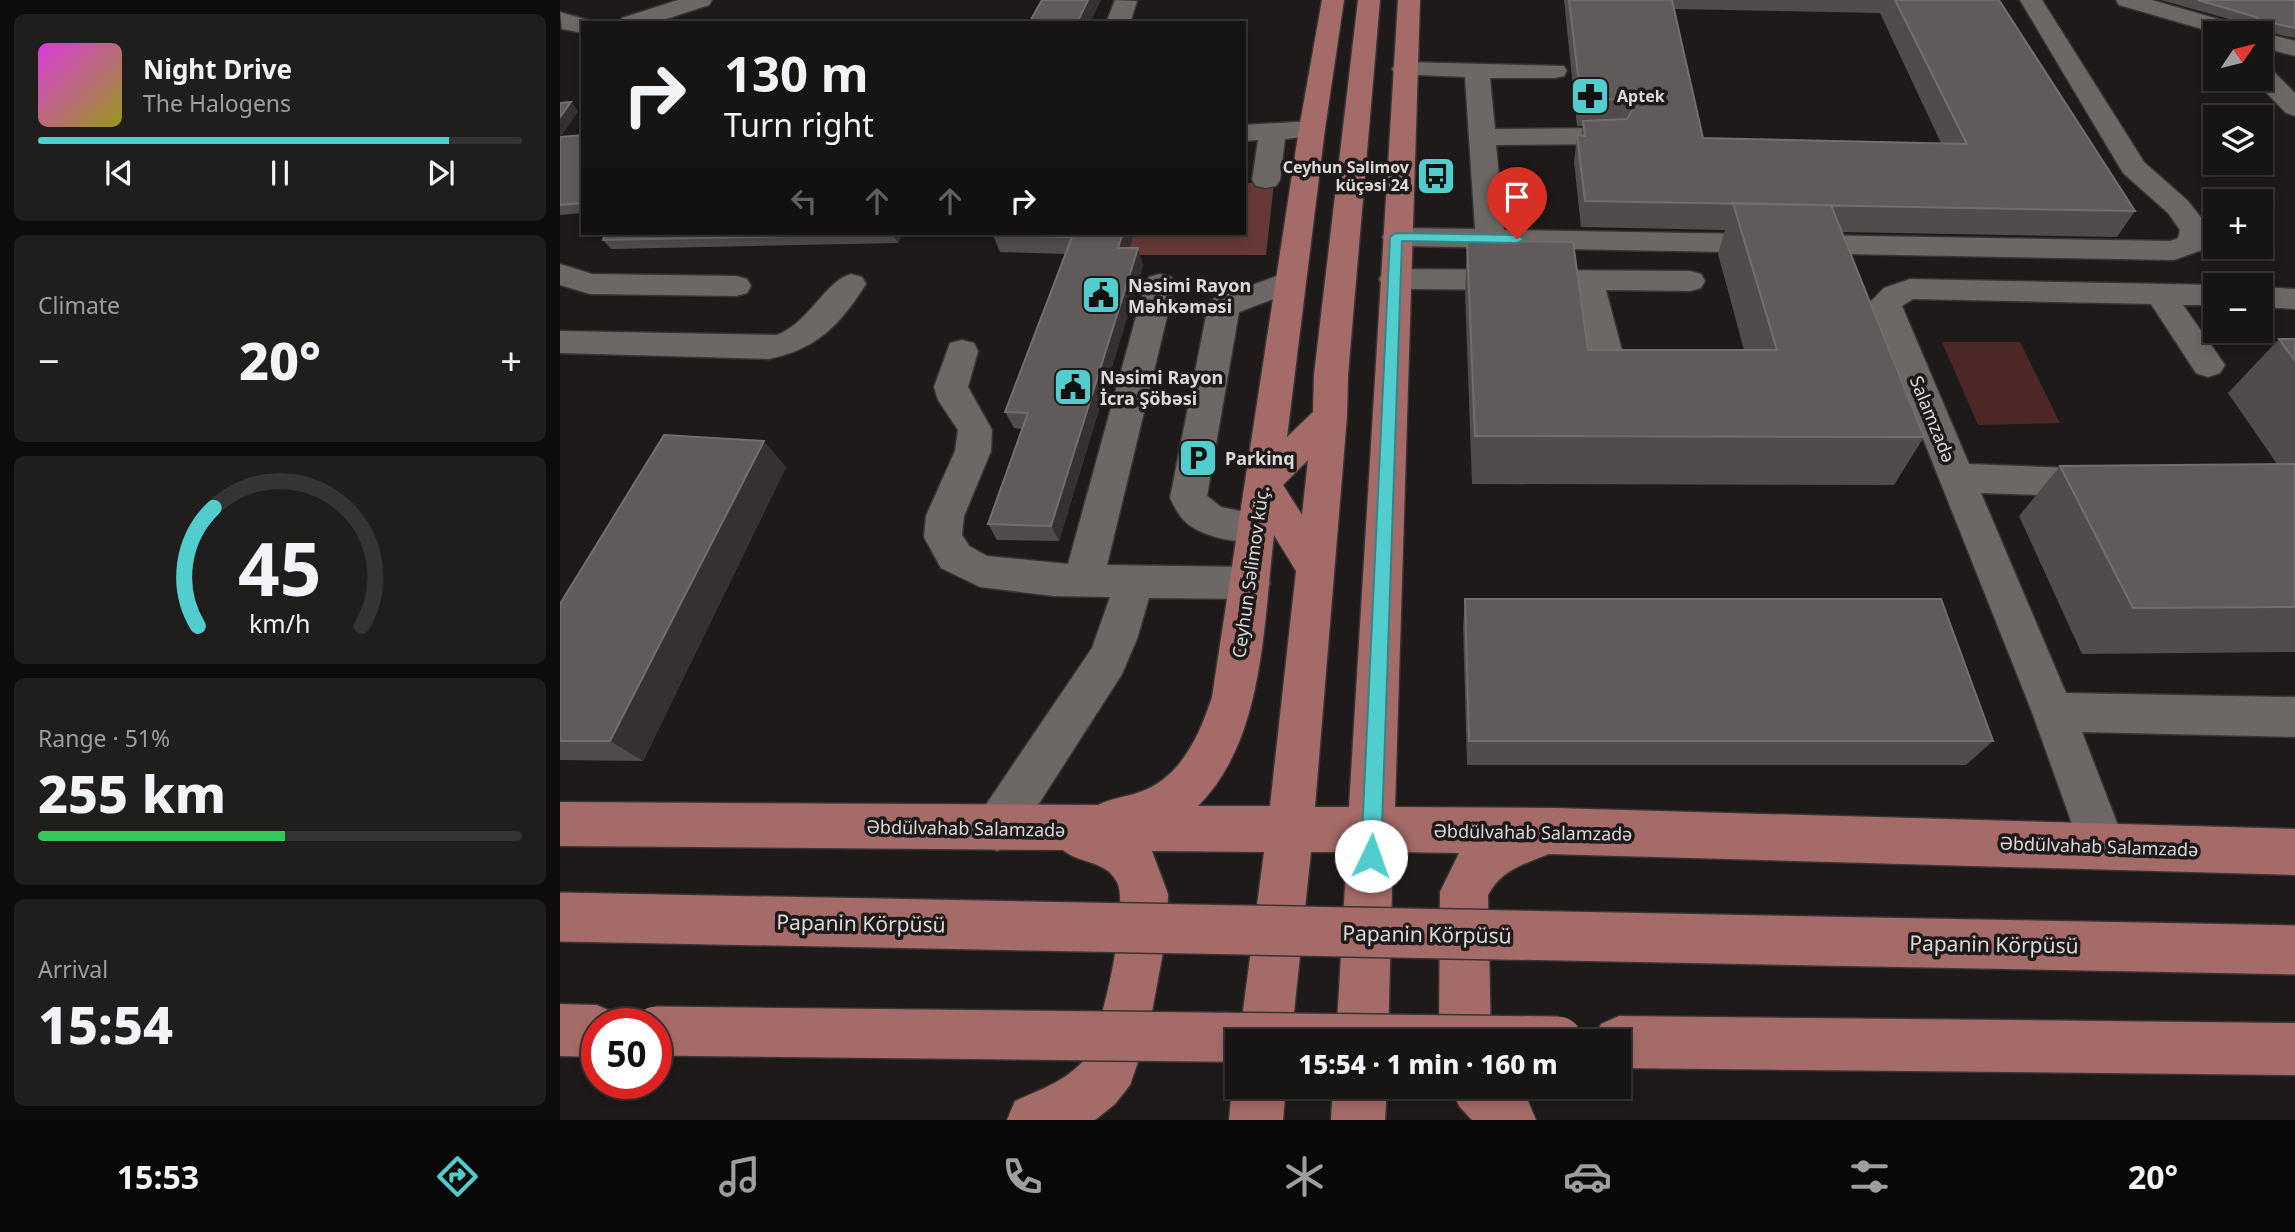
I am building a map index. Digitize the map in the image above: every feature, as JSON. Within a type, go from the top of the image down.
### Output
[{"type":"main road","name":"Ceyhun Səlimov küç.","points":[[1058,829],[1124,819],[1155,808],[1182,794],[1203,769],[1223,732],[1233,697],[1312,129],[1333,0]]},
{"type":"main road","points":[[1347,0],[1364,36]]},
{"type":"main road","points":[[1266,1029],[1290,830],[1368,0]]},
{"type":"main road","points":[[1363,1029],[1396,237],[1409,0]]},
{"type":"main road","points":[[1314,567],[1262,483],[1330,416]]},
{"type":"main road","name":"Əbdülvahab Salamzadə","points":[[560,824],[1555,831],[2295,852]]},
{"type":"main road","points":[[1034,1120],[1062,1110],[1091,1091],[1112,1065],[1124,1026],[1144,923],[1145,897],[1136,869],[1114,845],[1058,829]]},
{"type":"main road","points":[[1465,1029],[1464,892],[1476,869],[1501,847],[1555,831]]},
{"type":"main road","name":"Papanin Körpüsü","points":[[560,918],[2295,950]]},
{"type":"main road","points":[[560,1030],[581,1031]]},
{"type":"main road","points":[[672,1031],[1225,1037]]},
{"type":"main road","points":[[1631,1042],[2295,1049]]},
{"type":"main road","points":[[1256,1120],[1258,1099]]},
{"type":"main road","points":[[1358,1120],[1359,1099]]},
{"type":"main road","points":[[1489,1099],[1509,1120]]},
{"type":"lane","points":[[636,21],[701,0]]},
{"type":"lane","points":[[1396,237],[2174,251],[2192,243],[2195,229],[2178,207],[2133,167],[2031,0]]},
{"type":"lane","points":[[2127,0],[2203,25]]},
{"type":"lane","points":[[560,19],[581,26]]},
{"type":"lane","points":[[2273,43],[2295,49]]},
{"type":"lane","points":[[1404,69],[1555,71]]},
{"type":"lane","points":[[1478,70],[1490,238]]},
{"type":"lane","points":[[2273,85],[2295,108]]},
{"type":"lane","points":[[1246,133],[1312,129]]},
{"type":"lane","points":[[1266,180],[1272,133]]},
{"type":"lane","points":[[1482,137],[1613,136]]},
{"type":"lane","points":[[560,274],[572,317]]},
{"type":"lane","points":[[1395,279],[1690,281]]},
{"type":"lane","points":[[1256,528],[1210,520],[1195,511],[1188,498],[1224,306],[1291,281]]},
{"type":"lane","points":[[1588,282],[1612,377]]},
{"type":"lane","points":[[572,317],[769,348],[787,346],[806,337],[851,284]]},
{"type":"lane","points":[[1083,581],[1160,284]]},
{"type":"lane","points":[[572,317],[736,286]]},
{"type":"lane","name":"Salamzadə","points":[[2103,846],[2053,712],[1885,303],[1910,289],[2203,296]]},
{"type":"lane","points":[[2160,294],[2208,365]]},
{"type":"lane","points":[[2273,297],[2295,299]]},
{"type":"lane","points":[[962,351],[951,387],[955,400],[967,413],[975,430],[973,451],[945,516],[943,537],[955,557],[980,571],[1083,581],[1250,583]]},
{"type":"lane","points":[[1957,478],[2128,484]]},
{"type":"lane","points":[[997,828],[1107,661],[1117,639],[1134,582]]},
{"type":"lane","points":[[2053,712],[2295,717]]},
{"type":"shaded area","points":[[1246,183],[1274,183],[1266,255],[1127,255],[1133,235],[1246,235]]},
{"type":"shaded area","points":[[1942,342],[2020,342],[2060,423],[1978,425]]},
{"type":"building","points":[[1042,0],[1088,0],[1078,21],[1030,21]]},
{"type":"building","points":[[1569,0],[1672,0],[1703,138],[1967,144],[1895,0],[1999,0],[2135,211],[1585,201],[1577,135],[1585,136],[1583,121],[1627,119],[1633,109],[1627,101],[1618,99],[1581,100]]},
{"type":"building","points":[[2198,0],[2295,0],[2295,28]]},
{"type":"building","points":[[571,102],[560,117],[560,103]]},
{"type":"building","points":[[581,135],[581,203],[560,205],[560,137]]},
{"type":"building","points":[[1733,203],[1831,205],[1924,437],[1475,436],[1467,241],[1573,242],[1588,350],[1777,350]]},
{"type":"building","points":[[604,235],[845,235],[603,240]]},
{"type":"building","points":[[993,235],[1122,235],[1118,248],[1138,248],[1051,526],[988,524],[1028,413],[1005,412],[1072,237]]},
{"type":"building","points":[[2279,339],[2295,339],[2295,361]]},
{"type":"building","points":[[664,435],[764,441],[610,741],[560,741],[560,604]]},
{"type":"building","points":[[2295,464],[2295,607],[2133,608],[2060,466]]},
{"type":"building","points":[[1465,599],[1941,599],[1993,741],[1469,741]]},
{"type":"place","name":"Aptek","points":[[1590,96]]},
{"type":"place","name":"Ceyhun Səlimov küçəsi 24","points":[[1436,176]]},
{"type":"place","name":"Nəsimi Rayon Məhkəməsi","points":[[1101,295]]},
{"type":"place","name":"Nəsimi Rayon İcra Şöbəsi","points":[[1073,387]]},
{"type":"place","name":"Parkinq","points":[[1198,458]]},
{"type":"route","points":[[1371,856],[1396,237],[1517,239]]}]
